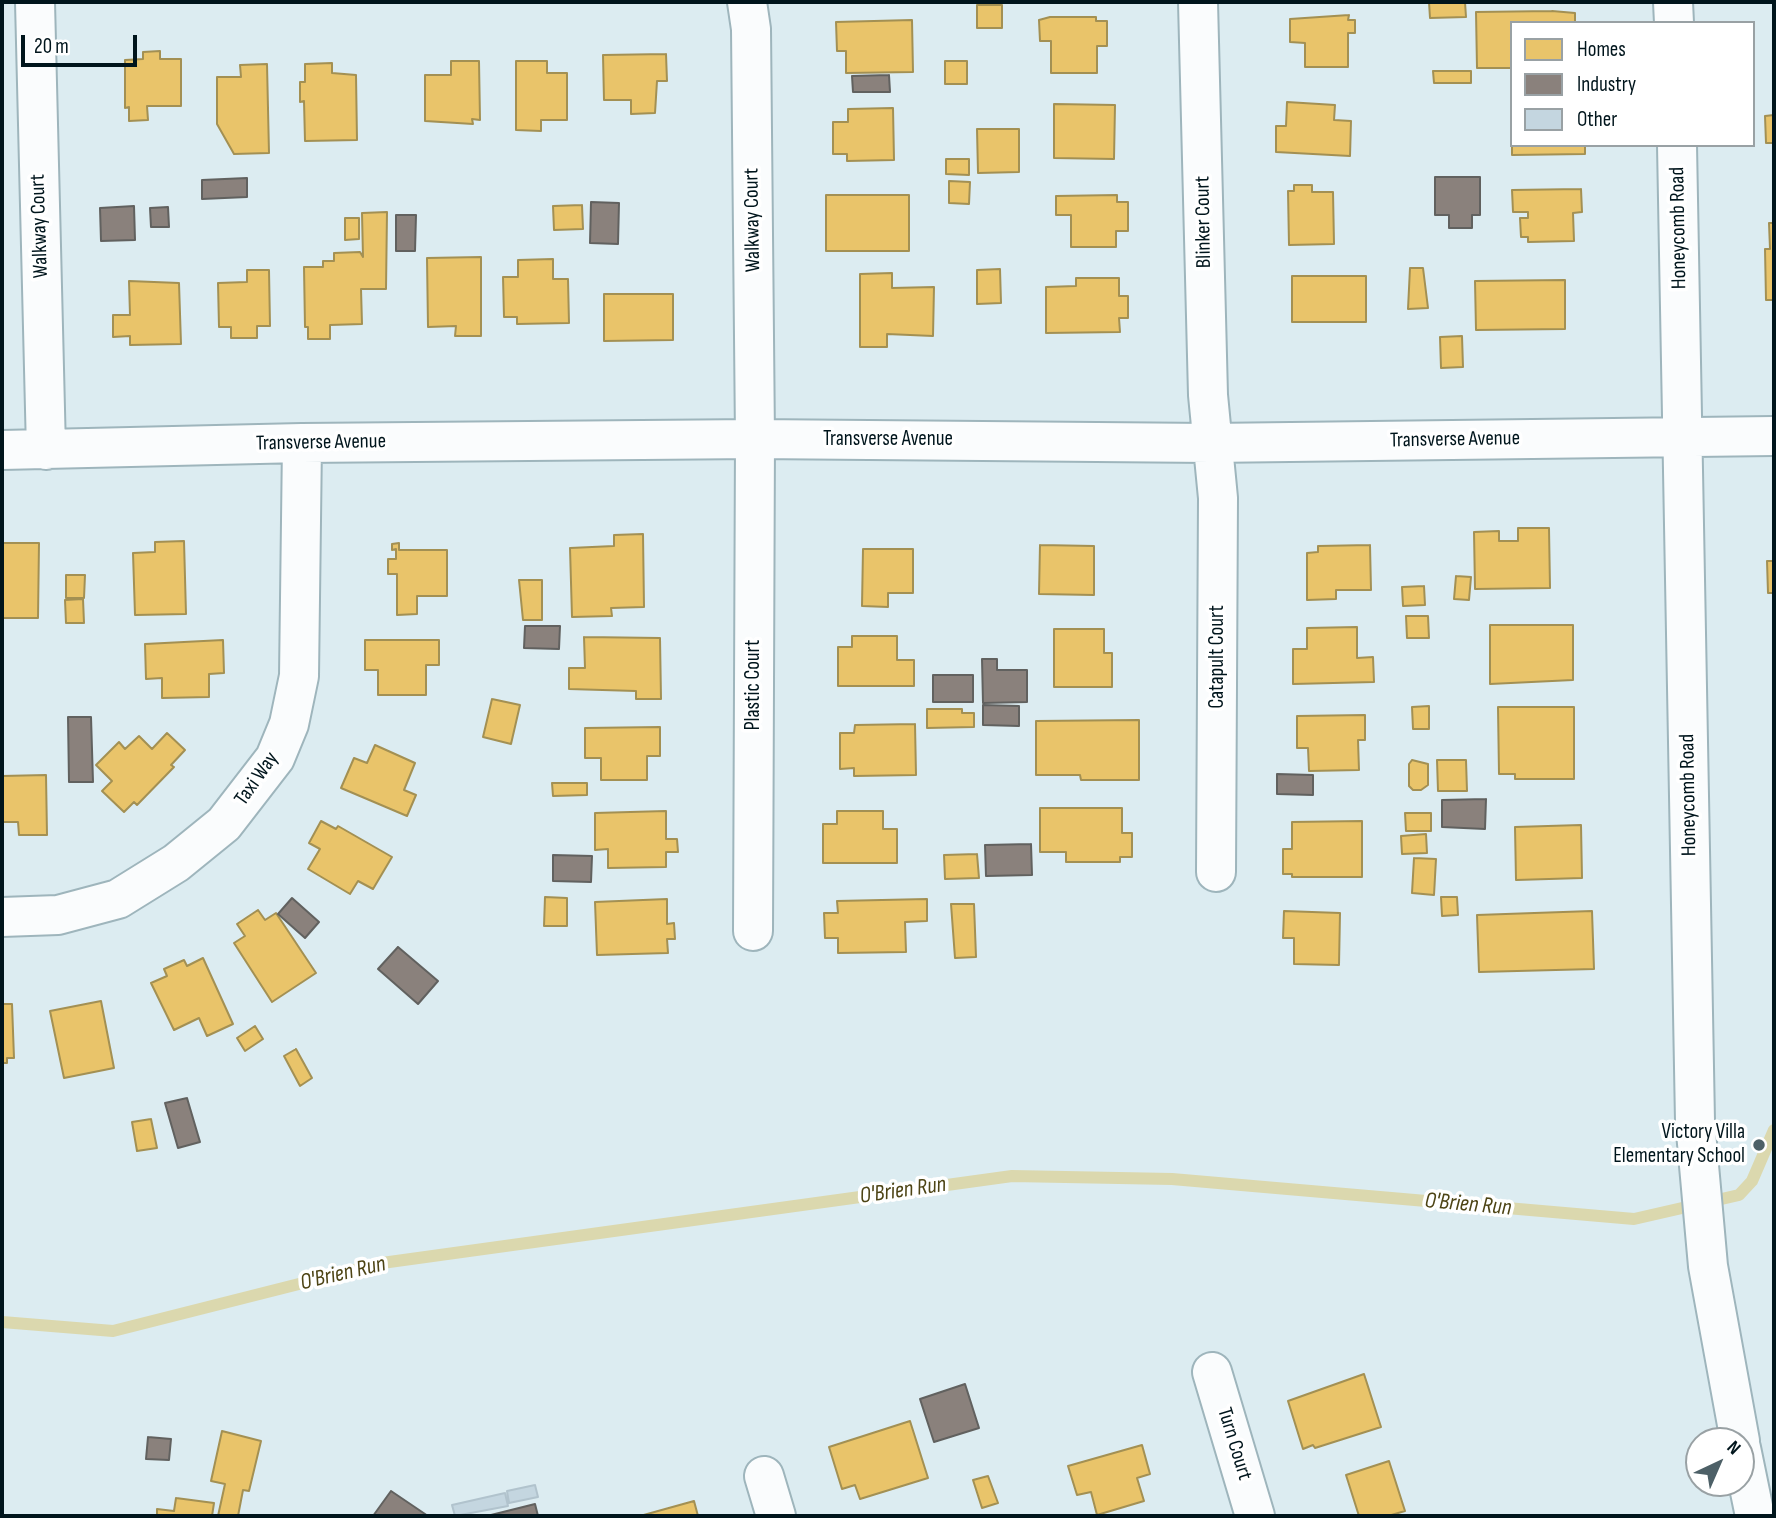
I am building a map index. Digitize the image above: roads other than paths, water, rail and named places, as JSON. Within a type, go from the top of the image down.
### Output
[{"type":"street","name":"Walkway Court","points":[[35,2],[46,450]]},
{"type":"street","name":"Walkway Court","points":[[747,2],[751,29],[755,439]]},
{"type":"street","name":"Blinker Court","points":[[1198,2],[1210,443]]},
{"type":"street","points":[[1673,2],[1674,21]]},
{"type":"street","name":"Honeycomb Road","points":[[1677,147],[1695,1121],[1708,1266],[1737,1427]]},
{"type":"street","name":"Transverse Avenue","points":[[2,450],[302,443],[755,439],[1210,443],[1774,436]]},
{"type":"street","name":"Plastic Court","points":[[753,932],[755,439]]},
{"type":"street","name":"Taxi Way","points":[[2,916],[58,915],[118,899],[176,863],[224,824],[275,758],[289,724],[299,676],[302,443]]},
{"type":"street","name":"Catapult Court","points":[[1210,443],[1218,498],[1216,872]]},
{"type":"street","name":"Turn Court","points":[[1212,1371],[1255,1516]]},
{"type":"street","points":[[764,1476],[776,1516]]},
{"type":"street","points":[[1751,1497],[1755,1516]]},
{"type":"waterway","name":"O'Brien Run","points":[[2,1322],[113,1331],[382,1263],[1012,1176],[1172,1179],[1634,1219],[1739,1195],[1752,1181],[1774,1130]]},
{"type":"place","name":"Victory Villa Elementary School","points":[[1759,1145]]}]
